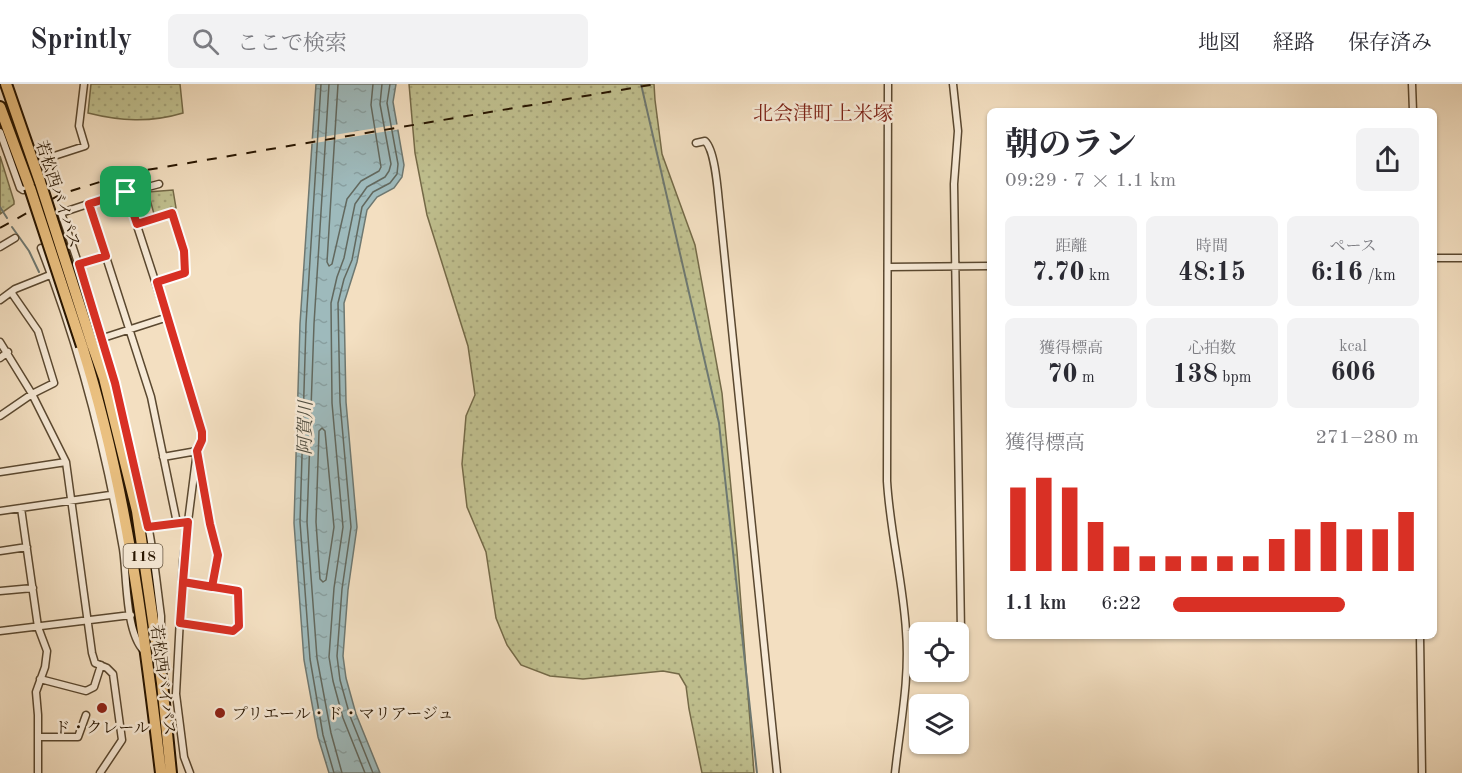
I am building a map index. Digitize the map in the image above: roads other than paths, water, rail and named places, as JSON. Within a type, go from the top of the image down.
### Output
[{"type":"highway","name":"若松西バイパス","points":[[6,84],[40,182],[87,345],[121,498],[146,653],[161,773]]},
{"type":"highway","name":"若松西バイパス","points":[[0,107],[87,345],[107,388],[137,511],[162,683],[171,773]]},
{"type":"street","points":[[0,132],[20,188],[28,190],[43,186],[45,180],[11,84]]},
{"type":"street","points":[[51,156],[85,146],[79,126],[84,84]]},
{"type":"street","points":[[888,84],[887,481],[906,632],[906,671],[895,773]]},
{"type":"street","points":[[953,84],[958,131],[954,174],[961,622]]},
{"type":"street","points":[[1412,84],[1413,108]]},
{"type":"street","points":[[696,143],[705,141],[708,144],[719,202],[777,773]]},
{"type":"street","points":[[153,633],[161,630],[161,616],[148,527],[115,383],[100,329],[61,213],[159,184]]},
{"type":"street","points":[[126,192],[157,282],[202,432],[202,440],[197,451],[188,522],[176,694],[184,757],[190,773]]},
{"type":"street","points":[[89,204],[131,328],[151,398],[177,523]]},
{"type":"street","points":[[137,224],[172,213],[184,251],[185,273],[157,282]]},
{"type":"street","points":[[0,247],[15,238]]},
{"type":"street","points":[[41,248],[86,384],[112,488],[125,563],[130,615],[137,643],[146,653]]},
{"type":"street","points":[[0,300],[11,292],[51,275],[106,256]]},
{"type":"street","points":[[1437,258],[1462,258]]},
{"type":"street","points":[[888,267],[987,266]]},
{"type":"street","points":[[0,416],[32,394],[54,383],[38,331],[11,292]]},
{"type":"street","points":[[102,338],[168,317]]},
{"type":"street","points":[[72,339],[100,329]]},
{"type":"street","points":[[0,342],[32,394],[66,462],[93,661],[113,674],[122,741],[100,773]]},
{"type":"street","points":[[0,358],[8,352]]},
{"type":"street","points":[[163,458],[197,451]]},
{"type":"street","points":[[197,451],[218,555],[212,587]]},
{"type":"street","points":[[0,472],[66,462]]},
{"type":"street","points":[[0,512],[110,495]]},
{"type":"street","points":[[21,508],[38,627],[47,651],[45,667],[36,692],[38,773]]},
{"type":"street","points":[[148,527],[188,522]]},
{"type":"street","points":[[0,551],[27,547]]},
{"type":"street","points":[[180,623],[233,631],[239,626],[238,591],[183,582]]},
{"type":"street","points":[[0,591],[33,588]]},
{"type":"street","points":[[0,631],[130,615]]},
{"type":"street","points":[[1420,639],[1422,773]]},
{"type":"street","points":[[40,679],[86,692],[94,687],[100,665]]},
{"type":"street","points":[[38,737],[78,737],[86,715]]},
{"type":"water","name":"阿賀川","points":[[316,84],[396,84],[393,102],[404,165],[402,177],[394,188],[377,197],[367,210],[357,262],[344,303],[346,402],[357,527],[348,590],[343,656],[346,678],[356,714],[380,773],[329,773],[318,737],[304,660],[294,523],[300,324]]},
{"type":"waterway","points":[[641,84],[719,423],[757,773]]},
{"type":"waterway","points":[[0,207],[7,218]]},
{"type":"waterway","points":[[12,227],[29,251],[39,272]]},
{"type":"railway","points":[[0,228],[61,194],[129,173],[656,84]]},
{"type":"place","name":"ド・クレール","points":[[102,708]]},
{"type":"place","name":"プリエール・ド・マリアージュ","points":[[220,713]]},
{"type":"district","name":"北会津町上米塚","points":[[823,113]]}]
